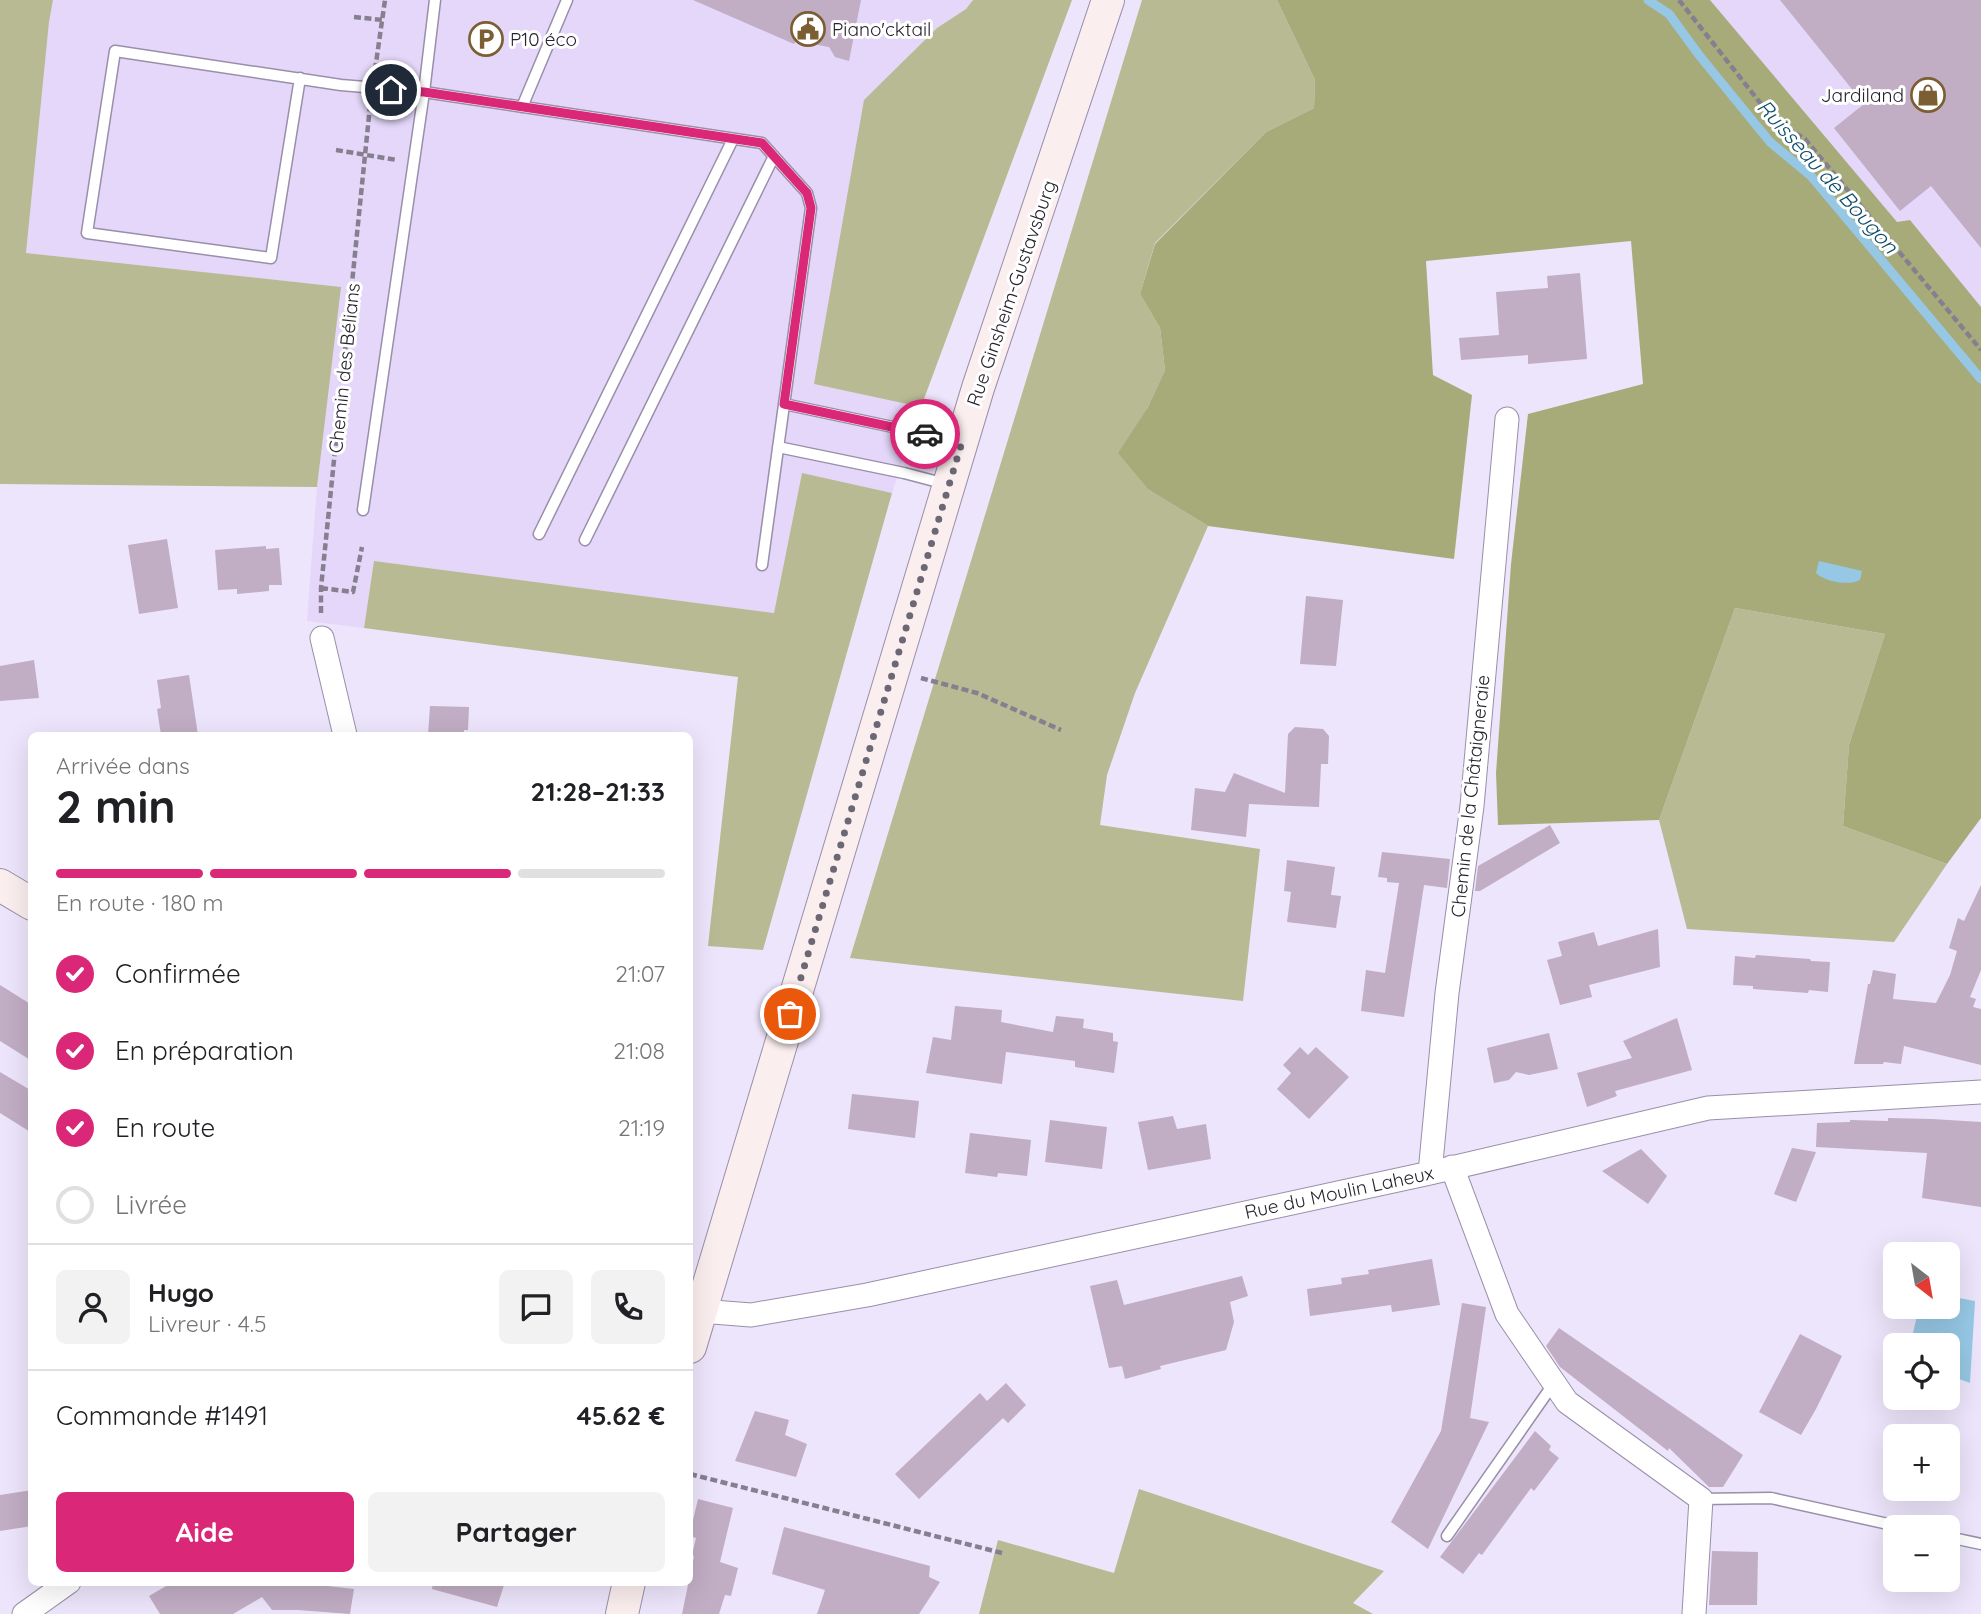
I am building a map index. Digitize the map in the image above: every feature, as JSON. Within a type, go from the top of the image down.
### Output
[{"type":"street","name":"Rue Ginsheim-Gustavsburg","points":[[695,1309],[894,670],[978,387],[1108,0]]},
{"type":"street","name":"Chemin de la Châtaigneraie","points":[[1441,1170],[1447,993],[1472,806],[1507,419]]},
{"type":"street","points":[[322,638],[344,732]]},
{"type":"street","points":[[0,886],[28,902]]},
{"type":"street","name":"Rue du Moulin Laheux","points":[[695,1309],[751,1315],[867,1295],[1441,1170],[1708,1108],[1981,1092]]},
{"type":"street","points":[[1441,1170],[1507,1314],[1567,1402],[1701,1499],[1695,1614]]},
{"type":"street","points":[[24,1614],[63,1586]]},
{"type":"street","points":[[622,1614],[628,1586]]},
{"type":"lane","points":[[363,510],[435,0]]},
{"type":"lane","points":[[522,107],[567,0]]},
{"type":"lane","points":[[300,78],[271,258],[87,233],[115,51],[372,88],[424,92],[762,143],[807,193],[811,208],[762,565]]},
{"type":"lane","points":[[539,534],[733,139]]},
{"type":"lane","points":[[585,540],[774,156]]},
{"type":"lane","points":[[784,404],[962,442]]},
{"type":"lane","points":[[778,447],[904,472],[949,485]]},
{"type":"lane","points":[[1447,1536],[1554,1383]]},
{"type":"lane","points":[[1701,1499],[1771,1498],[1883,1523]]},
{"type":"lane","points":[[1960,1540],[1981,1544]]},
{"type":"path","name":"Chemin des Bélians","points":[[322,638],[321,588],[372,88],[385,0]]},
{"type":"path","points":[[1679,0],[1772,118],[1805,139],[1981,350]]},
{"type":"path","points":[[354,17],[383,20]]},
{"type":"path","points":[[336,150],[413,163]]},
{"type":"path","points":[[321,588],[353,592],[362,547]]},
{"type":"path","points":[[894,670],[977,693],[1061,730]]},
{"type":"path","points":[[693,1475],[1002,1553]]},
{"type":"shaded area","points":[[53,0],[973,0],[966,9],[937,28],[912,52],[814,384],[921,407],[892,493],[802,473],[774,613],[374,561],[364,628],[307,621],[317,487],[340,287],[26,253]]},
{"type":"shaded area","points":[[1710,0],[1981,0],[1981,307],[1910,220],[1897,223]]},
{"type":"green space","points":[[0,0],[53,0],[26,253],[341,287],[317,487],[0,484]]},
{"type":"green space","points":[[973,0],[1072,0],[921,407],[814,384],[864,100],[937,28],[966,9]]},
{"type":"green space","points":[[1142,0],[1277,0],[1315,80],[1314,108],[1266,132],[1155,243],[1140,294],[1160,328],[1165,370],[1147,409],[1149,490],[1208,526],[1135,693],[1107,775],[1100,825],[1260,849],[1243,1001],[850,958]]},
{"type":"green space","points":[[1277,0],[1710,0],[1897,222],[1910,220],[1981,307],[1981,818],[1947,864],[1843,826],[1849,745],[1885,634],[1735,608],[1659,820],[1498,825],[1496,773],[1511,564],[1528,414],[1643,384],[1631,241],[1426,261],[1433,375],[1472,395],[1454,559],[1208,526],[1149,490],[1118,453],[1147,409],[1165,370],[1160,328],[1140,294],[1155,244],[1266,132],[1314,108],[1315,80]]},
{"type":"green space","points":[[802,473],[892,493],[763,950],[708,946],[738,677],[364,628],[374,561],[774,613]]},
{"type":"green space","points":[[1735,608],[1885,634],[1849,745],[1843,826],[1947,864],[1894,942],[1687,929],[1659,820]]},
{"type":"green space","points":[[1139,1489],[1384,1571],[1353,1603],[1373,1614],[979,1614],[998,1540],[1114,1573]]},
{"type":"water","points":[[1819,561],[1862,571],[1860,580],[1844,583],[1825,579],[1816,573]]},
{"type":"water","points":[[1960,1298],[1975,1301],[1970,1383],[1960,1379],[1960,1333],[1913,1333],[1916,1320],[1960,1320]]},
{"type":"building","name":"Piano'cktail","points":[[693,0],[861,0],[849,61],[835,57],[829,47],[796,41],[794,44]]},
{"type":"building","name":"Jardiland","points":[[1780,0],[1981,0],[1981,248],[1931,186],[1900,211],[1834,128],[1864,104]]},
{"type":"building","points":[[1580,273],[1587,359],[1528,364],[1528,355],[1461,360],[1459,338],[1499,335],[1496,292],[1548,288],[1547,276]]},
{"type":"building","points":[[167,539],[178,608],[139,614],[128,545]]},
{"type":"building","points":[[266,546],[266,549],[279,548],[282,585],[269,585],[269,591],[237,594],[237,589],[218,590],[215,550]]},
{"type":"building","points":[[1306,596],[1343,600],[1336,666],[1300,664]]},
{"type":"building","points":[[34,660],[39,698],[0,701],[0,666]]},
{"type":"building","points":[[189,675],[198,732],[161,732],[157,680]]},
{"type":"building","points":[[430,706],[469,707],[468,730],[428,732]]},
{"type":"building","points":[[1295,727],[1323,729],[1329,736],[1328,764],[1321,764],[1319,807],[1249,804],[1246,837],[1191,830],[1195,788],[1225,792],[1234,773],[1285,793],[1288,734]]},
{"type":"building","points":[[1550,825],[1560,843],[1480,891],[1475,891],[1478,866]]},
{"type":"building","points":[[1382,852],[1450,859],[1447,888],[1424,885],[1404,1017],[1361,1011],[1366,970],[1385,973],[1399,883],[1387,882],[1387,878],[1378,877]]},
{"type":"building","points":[[1287,860],[1335,867],[1331,895],[1341,896],[1336,928],[1287,922],[1291,892],[1284,891]]},
{"type":"building","points":[[1981,885],[1981,970],[1970,997],[1976,999],[1973,1007],[1981,1009],[1981,1065],[1904,1046],[1901,1064],[1854,1064],[1868,984],[1873,970],[1896,974],[1893,999],[1936,1003],[1950,975],[1957,951],[1949,948],[1958,918],[1964,921]]},
{"type":"building","points":[[1658,929],[1660,967],[1589,985],[1592,997],[1560,1005],[1547,960],[1562,956],[1558,942],[1594,932],[1598,946]]},
{"type":"building","points":[[1756,955],[1830,962],[1828,992],[1753,989],[1753,986],[1733,985],[1735,956],[1755,958]]},
{"type":"building","points":[[0,985],[28,1002],[28,1058],[0,1041]]},
{"type":"building","points":[[955,1006],[1002,1010],[1001,1022],[1053,1032],[1056,1016],[1084,1019],[1083,1028],[1113,1033],[1113,1041],[1118,1042],[1114,1073],[1075,1067],[1075,1061],[1006,1052],[1002,1084],[926,1073],[933,1037],[951,1040]]},
{"type":"building","points":[[1677,1018],[1692,1070],[1615,1091],[1617,1096],[1587,1107],[1577,1073],[1632,1058],[1623,1041]]},
{"type":"building","points":[[1549,1033],[1558,1069],[1529,1075],[1516,1072],[1509,1080],[1494,1083],[1487,1048]]},
{"type":"building","points":[[1300,1047],[1308,1055],[1316,1047],[1349,1077],[1309,1119],[1277,1089],[1291,1073],[1283,1065]]},
{"type":"building","points":[[0,1072],[28,1089],[28,1130],[0,1113]]},
{"type":"building","points":[[852,1094],[919,1101],[915,1138],[848,1129]]},
{"type":"building","points":[[1173,1116],[1177,1129],[1206,1124],[1211,1159],[1148,1170],[1138,1122]]},
{"type":"building","points":[[1888,1118],[1981,1122],[1981,1207],[1922,1198],[1927,1153],[1816,1147],[1817,1123],[1888,1121]]},
{"type":"building","points":[[1050,1120],[1107,1127],[1102,1169],[1045,1162]]},
{"type":"building","points":[[970,1133],[1031,1140],[1027,1176],[998,1173],[997,1177],[965,1173]]},
{"type":"building","points":[[1792,1148],[1816,1152],[1796,1202],[1774,1194]]},
{"type":"building","points":[[1641,1149],[1667,1176],[1648,1204],[1602,1171]]},
{"type":"building","points":[[1432,1259],[1440,1305],[1392,1312],[1391,1305],[1310,1316],[1307,1289],[1342,1284],[1341,1278],[1369,1274],[1368,1270]]},
{"type":"building","points":[[1242,1276],[1248,1296],[1230,1302],[1234,1322],[1226,1350],[1160,1366],[1161,1369],[1125,1379],[1122,1366],[1109,1368],[1090,1286],[1117,1280],[1124,1305]]},
{"type":"building","points":[[1462,1303],[1486,1307],[1470,1418],[1489,1422],[1428,1549],[1391,1522],[1441,1431]]},
{"type":"building","points":[[1559,1328],[1743,1455],[1723,1487],[1709,1487],[1669,1448],[1668,1451],[1560,1367],[1546,1346]]},
{"type":"building","points":[[1800,1334],[1842,1356],[1801,1435],[1759,1412]]},
{"type":"building","points":[[1006,1383],[1026,1405],[1008,1423],[1003,1418],[919,1499],[895,1474],[980,1393],[987,1401]]},
{"type":"building","points":[[755,1411],[789,1420],[785,1435],[807,1444],[796,1477],[735,1461]]},
{"type":"building","points":[[1535,1431],[1551,1446],[1549,1450],[1559,1458],[1534,1491],[1531,1488],[1482,1555],[1479,1553],[1463,1574],[1440,1557]]},
{"type":"building","points":[[28,1491],[28,1527],[0,1531],[0,1495]]},
{"type":"building","points":[[698,1499],[733,1508],[720,1562],[738,1568],[731,1596],[725,1595],[719,1614],[682,1614],[688,1586],[693,1586],[693,1551],[696,1538],[693,1537],[693,1520]]},
{"type":"building","points":[[784,1527],[930,1566],[929,1577],[940,1582],[919,1614],[817,1614],[825,1590],[772,1574]]},
{"type":"building","points":[[1712,1551],[1758,1552],[1757,1605],[1709,1605]]},
{"type":"building","points":[[166,1586],[328,1586],[354,1589],[350,1614],[272,1610],[262,1597],[233,1614],[160,1614],[149,1596]]},
{"type":"building","points":[[432,1586],[504,1586],[497,1607],[432,1589]]},
{"type":"waterway","name":"Ruisseau de Bougon","points":[[1648,0],[1669,14],[1770,142],[1811,176],[1981,379]]},
{"type":"way so far","points":[[790,1014],[962,442],[925,434]]},
{"type":"place","name":"Piano'cktail","points":[[808,29]]},
{"type":"place","name":"P10 éco","points":[[486,39]]},
{"type":"place","name":"Jardiland","points":[[1928,95]]},
{"type":"route","points":[[391,90],[424,92],[762,143],[807,193],[811,208],[784,404],[925,434]]}]
